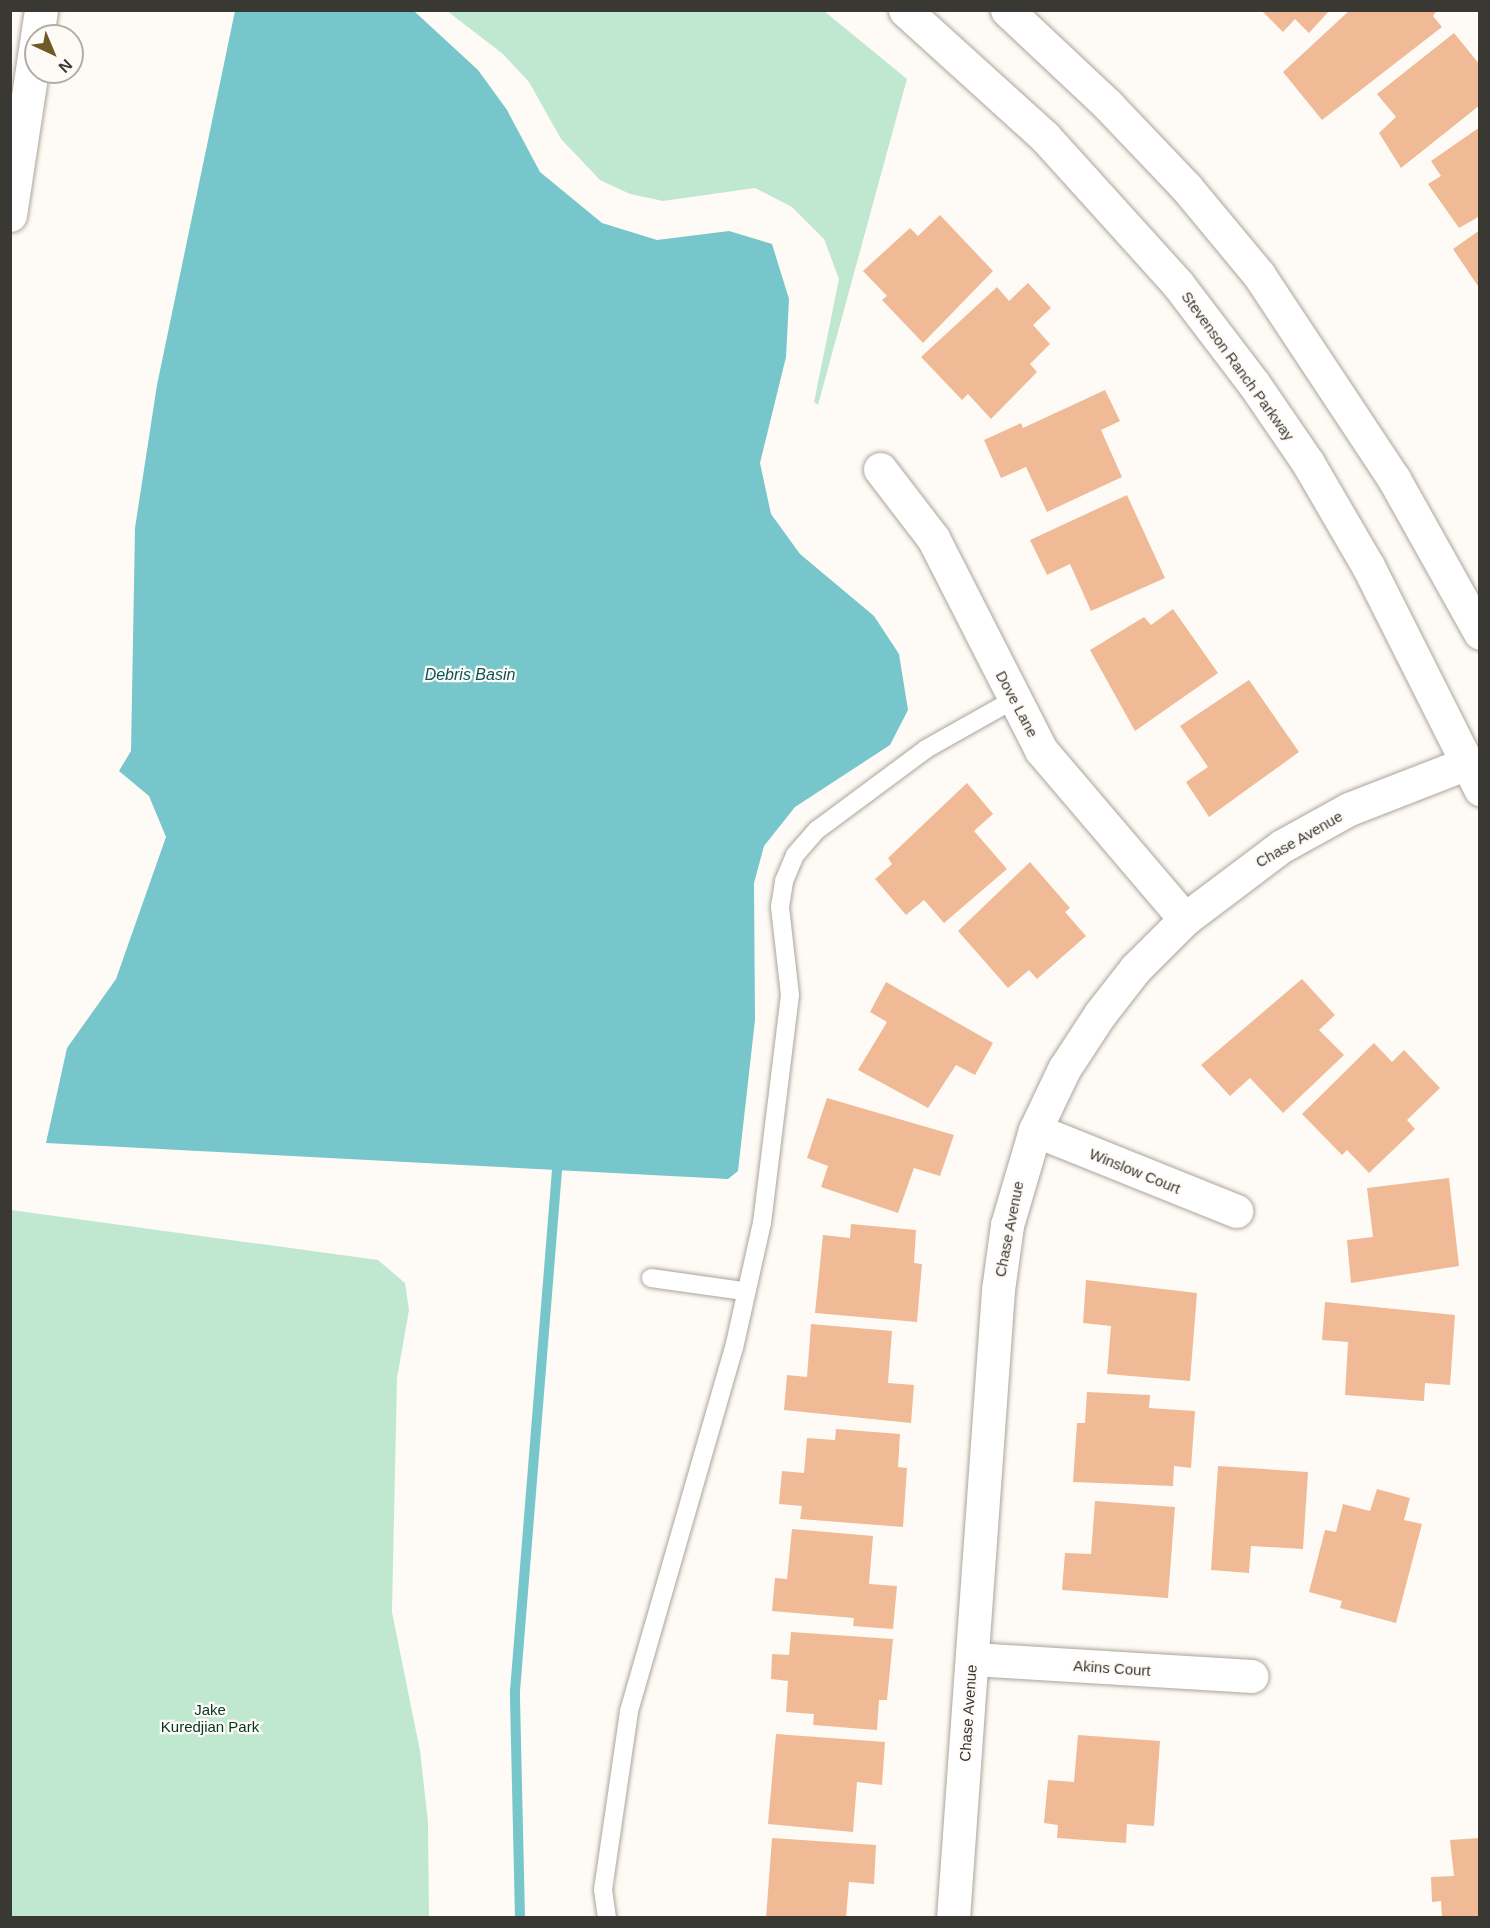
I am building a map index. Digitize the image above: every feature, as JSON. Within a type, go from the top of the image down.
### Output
[{"type":"street","points":[[10,215],[41,10]]},
{"type":"street","name":"Stevenson Ranch Parkway","points":[[905,10],[1045,137],[1177,283],[1254,384],[1308,463],[1368,566],[1476,770]]},
{"type":"street","points":[[1007,10],[1147,146],[1259,275],[1394,479],[1479,633]]},
{"type":"street","name":"Dove Lane","points":[[880,469],[933,538],[1013,700],[1072,791],[1185,919]]},
{"type":"street","name":"Chase Avenue","points":[[953,1917],[998,1290],[1007,1225],[1035,1130],[1064,1069],[1100,1014],[1135,969],[1185,919],[1282,846],[1349,809],[1476,770]]},
{"type":"street","name":"Winslow Court","points":[[1035,1130],[1236,1211]]},
{"type":"street","name":"Akins Court","points":[[973,1659],[1251,1676]]},
{"type":"lane","points":[[608,1917],[603,1890],[629,1711],[734,1348],[744,1291],[762,1223],[790,995],[780,908],[783,881],[795,855],[818,830],[926,749],[1013,700]]},
{"type":"lane","points":[[651,1278],[744,1291]]},
{"type":"green space","points":[[447,11],[824,11],[907,79],[818,405],[814,402],[839,279],[824,239],[792,207],[755,188],[663,201],[630,194],[600,180],[561,139],[529,82],[503,54]]},
{"type":"green space","name":"Jake Kuredjian Park","points":[[11,1210],[378,1260],[405,1283],[409,1310],[397,1378],[392,1612],[420,1751],[428,1822],[429,1917],[11,1917]]},
{"type":"water","name":"Debris Basin","points":[[235,11],[414,11],[478,70],[507,110],[540,172],[602,223],[657,240],[729,231],[772,244],[789,299],[786,357],[760,463],[771,514],[800,554],[874,616],[899,654],[908,710],[890,745],[795,807],[764,846],[754,883],[755,1020],[738,1171],[728,1179],[46,1143],[67,1048],[116,979],[166,837],[149,796],[119,771],[131,751],[135,528],[157,385]]},
{"type":"building","points":[[1261,10],[1330,10],[1309,33],[1295,19],[1283,32]]},
{"type":"building","points":[[1350,10],[1437,10],[1433,16],[1442,27],[1322,120],[1283,72]]},
{"type":"building","points":[[1454,33],[1480,65],[1480,105],[1401,168],[1379,133],[1396,117],[1377,94]]},
{"type":"building","points":[[1480,127],[1480,216],[1459,228],[1428,184],[1441,176],[1431,161]]},
{"type":"building","points":[[940,215],[993,271],[923,343],[882,300],[887,296],[863,271],[910,228],[918,236]]},
{"type":"building","points":[[1480,230],[1480,289],[1453,249]]},
{"type":"building","points":[[1028,283],[1051,308],[1033,325],[1050,344],[1030,364],[1037,372],[991,419],[968,394],[962,400],[921,357],[997,287],[1009,301]]},
{"type":"building","points":[[1105,390],[1120,421],[1101,430],[1122,477],[1047,512],[1026,467],[1001,478],[984,440],[1021,423],[1023,428]]},
{"type":"building","points":[[1127,495],[1165,578],[1091,611],[1070,564],[1047,575],[1030,540]]},
{"type":"building","points":[[1173,609],[1218,673],[1135,731],[1090,650],[1144,617],[1151,625]]},
{"type":"building","points":[[1249,680],[1299,752],[1209,817],[1186,782],[1208,767],[1180,726]]},
{"type":"building","points":[[967,783],[993,814],[974,831],[1007,869],[944,923],[924,900],[906,915],[875,879],[892,864],[888,858]]},
{"type":"building","points":[[1030,862],[1070,908],[1065,912],[1086,936],[1037,979],[1029,970],[1008,988],[958,931]]},
{"type":"building","points":[[1302,979],[1335,1015],[1319,1030],[1344,1055],[1283,1113],[1250,1078],[1230,1096],[1201,1065]]},
{"type":"building","points":[[886,982],[993,1043],[975,1075],[956,1065],[928,1108],[858,1070],[887,1022],[870,1012]]},
{"type":"building","points":[[1374,1043],[1392,1062],[1404,1050],[1440,1088],[1407,1120],[1415,1129],[1369,1173],[1347,1150],[1342,1155],[1302,1114]]},
{"type":"building","points":[[827,1098],[954,1135],[940,1176],[914,1168],[898,1213],[821,1187],[828,1166],[807,1158]]},
{"type":"building","points":[[1449,1178],[1459,1266],[1351,1283],[1347,1240],[1373,1237],[1367,1188]]},
{"type":"building","points":[[851,1224],[916,1230],[914,1263],[922,1264],[917,1322],[815,1313],[823,1235],[850,1238]]},
{"type":"building","points":[[1086,1280],[1197,1293],[1190,1381],[1107,1374],[1111,1326],[1083,1323]]},
{"type":"building","points":[[1325,1302],[1455,1315],[1450,1385],[1425,1383],[1424,1401],[1345,1395],[1348,1342],[1322,1340]]},
{"type":"building","points":[[811,1324],[892,1331],[888,1383],[914,1385],[911,1423],[784,1410],[787,1375],[807,1377]]},
{"type":"building","points":[[1087,1392],[1150,1395],[1149,1408],[1195,1411],[1191,1468],[1174,1466],[1173,1486],[1073,1482],[1077,1423],[1085,1423]]},
{"type":"building","points":[[836,1429],[900,1434],[898,1467],[907,1468],[903,1527],[800,1519],[802,1506],[779,1504],[782,1471],[804,1473],[807,1438],[835,1440]]},
{"type":"building","points":[[1218,1466],[1308,1472],[1303,1549],[1251,1546],[1249,1573],[1211,1570]]},
{"type":"building","points":[[1377,1489],[1410,1498],[1404,1520],[1422,1524],[1396,1623],[1340,1608],[1342,1601],[1309,1592],[1325,1530],[1336,1532],[1343,1504],[1370,1511]]},
{"type":"building","points":[[1095,1501],[1175,1507],[1168,1598],[1062,1590],[1065,1553],[1091,1554]]},
{"type":"building","points":[[792,1529],[873,1536],[869,1584],[897,1586],[893,1629],[853,1626],[854,1618],[772,1611],[775,1578],[787,1579]]},
{"type":"building","points":[[791,1632],[893,1639],[887,1700],[879,1700],[877,1730],[813,1725],[814,1714],[786,1712],[788,1681],[771,1679],[772,1654],[789,1655]]},
{"type":"building","points":[[776,1734],[885,1742],[882,1785],[857,1782],[853,1832],[768,1824]]},
{"type":"building","points":[[1078,1735],[1160,1741],[1154,1826],[1127,1824],[1126,1843],[1057,1838],[1058,1825],[1044,1823],[1048,1780],[1074,1782]]},
{"type":"building","points":[[772,1838],[876,1845],[874,1884],[849,1882],[846,1918],[766,1918]]},
{"type":"building","points":[[1480,1838],[1480,1918],[1442,1918],[1441,1901],[1432,1902],[1431,1877],[1454,1876],[1450,1840]]},
{"type":"waterway","points":[[520,1918],[515,1691],[558,1158]]}]
